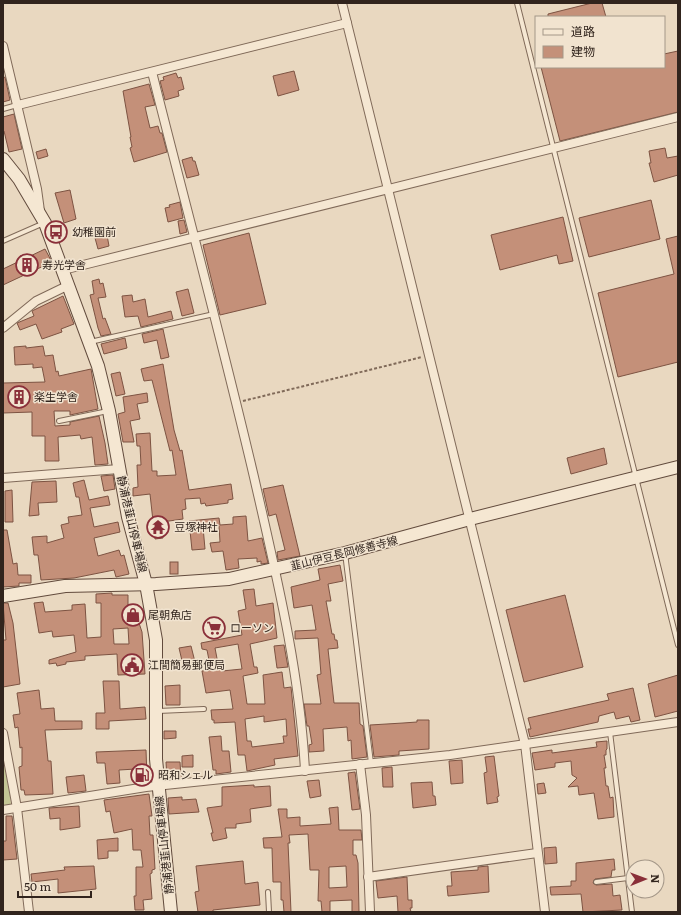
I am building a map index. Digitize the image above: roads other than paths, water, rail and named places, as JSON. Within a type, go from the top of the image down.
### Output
[{"type":"main road","name":"静浦港韮山停車場線","points":[[3,159],[19,179],[42,217],[69,285],[98,366],[109,411],[128,517],[146,584],[156,640],[156,759],[171,912]]},
{"type":"main road","name":"韮山伊豆長岡修善寺線","points":[[3,596],[65,586],[146,584],[229,579],[276,570],[345,553],[470,519],[678,467]]},
{"type":"street","points":[[342,3],[525,744],[545,912]]},
{"type":"street","points":[[18,105],[347,23]]},
{"type":"street","points":[[3,46],[18,105],[42,217]]},
{"type":"street","points":[[152,72],[215,314],[276,570],[286,616],[294,671],[305,770]]},
{"type":"street","points":[[63,270],[678,117]]},
{"type":"street","points":[[3,328],[36,300],[69,285]]},
{"type":"street","points":[[3,478],[119,469]]},
{"type":"street","points":[[3,810],[146,788],[450,755],[678,722]]},
{"type":"street","points":[[3,733],[17,808],[29,912]]},
{"type":"street","points":[[360,764],[366,815],[370,912]]},
{"type":"street","points":[[368,876],[537,853]]},
{"type":"lane","points":[[517,3],[678,645]]},
{"type":"lane","points":[[3,109],[18,105]]},
{"type":"lane","points":[[3,241],[42,217]]},
{"type":"lane","points":[[89,343],[215,314]]},
{"type":"lane","points":[[59,421],[109,411]]},
{"type":"lane","points":[[345,553],[371,763]]},
{"type":"lane","points":[[156,712],[204,710]]},
{"type":"lane","points":[[610,732],[626,859]]},
{"type":"lane","points":[[596,882],[625,878]]},
{"type":"lane","points":[[268,892],[269,912]]},
{"type":"lane","points":[[630,899],[632,912]]},
{"type":"place","name":"幼稚園前","points":[[56,232]]},
{"type":"place","name":"寿光学舎","points":[[27,265]]},
{"type":"place","name":"楽生学舎","points":[[19,397]]},
{"type":"place","name":"豆塚神社","points":[[158,527]]},
{"type":"place","name":"尾朝魚店","points":[[133,615]]},
{"type":"place","name":"ローソン","points":[[214,628]]},
{"type":"place","name":"江間簡易郵便局","points":[[132,665]]},
{"type":"place","name":"昭和シェル","points":[[142,775]]}]
